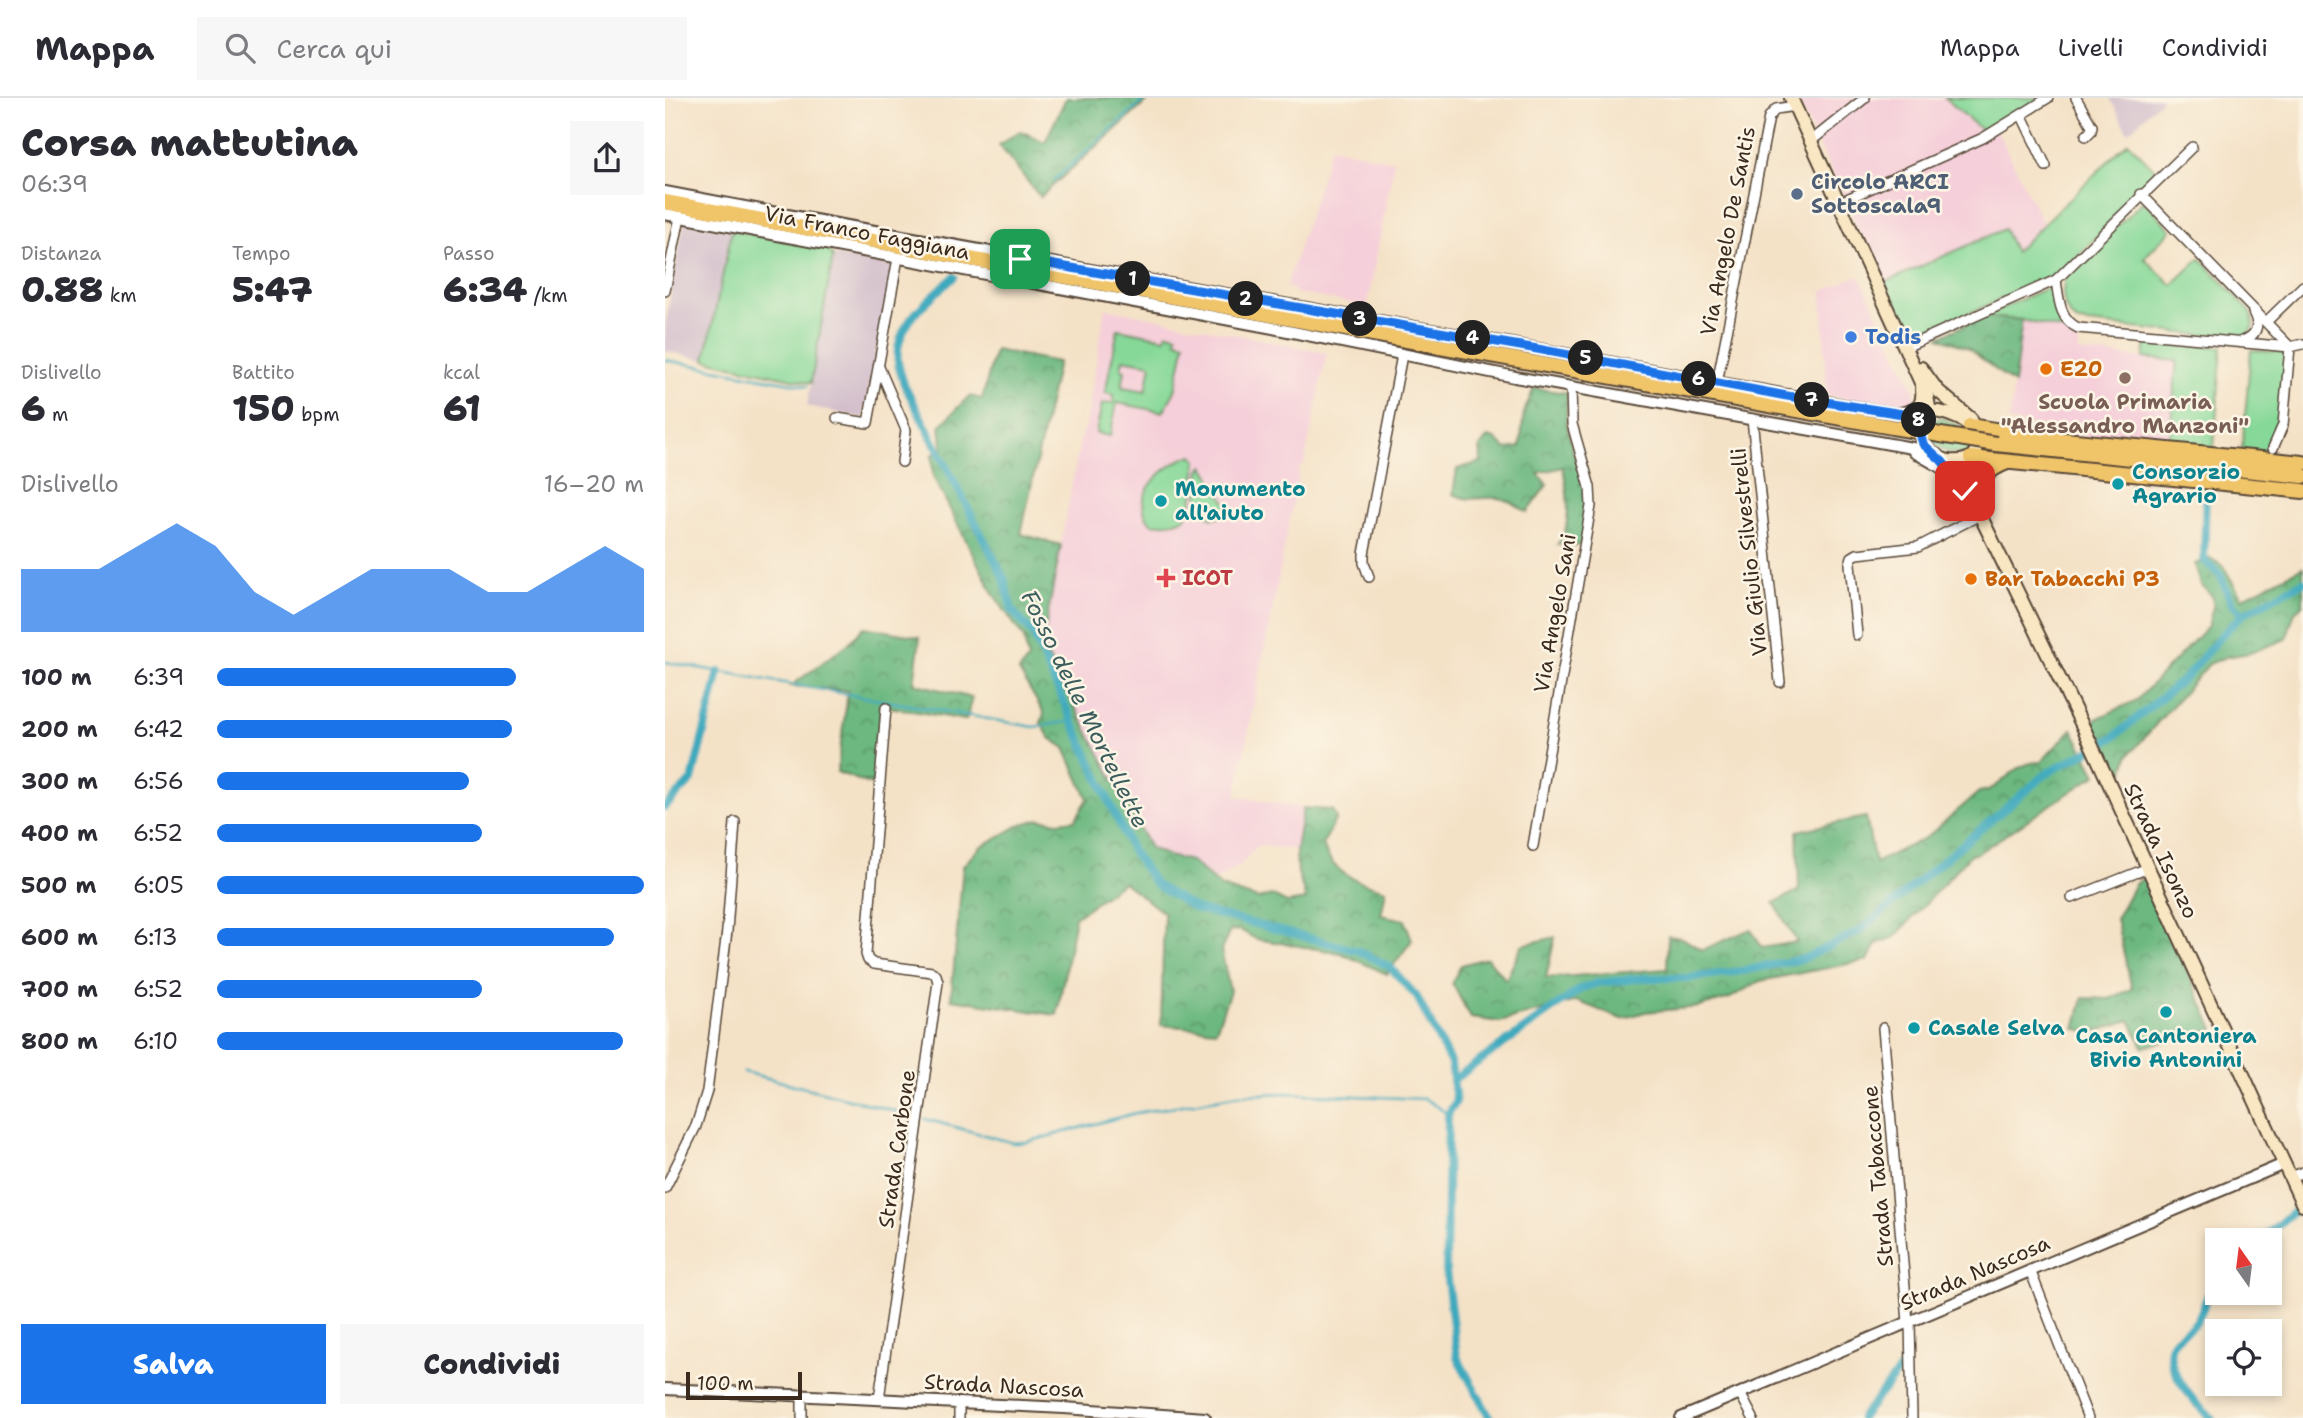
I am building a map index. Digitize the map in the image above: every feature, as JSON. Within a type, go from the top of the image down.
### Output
[{"type":"main road","points":[[1793,102],[1906,347],[1926,383],[1948,414],[1970,426],[2044,438],[2271,454],[2303,463]]},
{"type":"main road","points":[[665,202],[1373,334],[1896,420],[1996,444],[2303,476]]},
{"type":"main road","points":[[1896,420],[1921,405],[1926,383]]},
{"type":"main road","points":[[1926,383],[1929,404],[1918,423],[1921,439],[1951,473],[1980,515]]},
{"type":"main road","points":[[1926,383],[1987,429]]},
{"type":"main road","points":[[1924,415],[1948,414]]},
{"type":"main road","points":[[1970,426],[1978,439],[1978,448],[1971,458],[1968,475],[1980,515]]},
{"type":"main road","points":[[1933,453],[1954,461],[1971,458],[2303,491]]},
{"type":"main road","points":[[1976,498],[1983,477],[1994,467],[2007,462]]},
{"type":"main road","name":"Strada Isonzo","points":[[1980,515],[2085,731],[2303,1205]]},
{"type":"street","points":[[1811,141],[1865,98]]},
{"type":"street","points":[[1838,202],[1983,138],[2048,98]]},
{"type":"street","points":[[2076,98],[2092,126],[2086,136]]},
{"type":"street","name":"Via Angelo De Santis","points":[[1717,383],[1768,119],[1776,109],[1793,102]]},
{"type":"street","points":[[2022,116],[2046,166]]},
{"type":"street","points":[[1906,347],[2056,280],[2192,146]]},
{"type":"street","points":[[665,192],[1020,259],[1717,383],[1896,420],[1924,415]]},
{"type":"street","points":[[2141,194],[2290,347],[2283,425],[2271,454]]},
{"type":"street","name":"Via Franco Faggiana","points":[[665,214],[1571,387],[1933,453]]},
{"type":"street","points":[[665,290],[680,217]]},
{"type":"street","points":[[837,418],[868,423],[898,258]]},
{"type":"street","points":[[2056,280],[2064,316],[2078,328],[2290,347],[2303,344]]},
{"type":"street","points":[[2266,322],[2303,286]]},
{"type":"street","points":[[2240,342],[2251,337],[2257,327],[2256,317],[2246,302]]},
{"type":"street","points":[[1369,577],[1364,566],[1364,554],[1402,355]]},
{"type":"street","points":[[878,365],[906,430],[902,462]]},
{"type":"street","name":"Via Angelo Sani","points":[[1533,846],[1591,506],[1590,487],[1572,424],[1571,387]]},
{"type":"street","name":"Via Giulio Silvestrelli","points":[[1752,419],[1780,682]]},
{"type":"street","points":[[1899,446],[1921,455],[1951,473]]},
{"type":"street","points":[[1857,635],[1850,564],[1852,557],[1857,554],[1922,546],[1980,515]]},
{"type":"street","name":"Strada Carbone","points":[[879,1399],[938,979],[932,972],[877,964],[868,960],[866,951],[886,708]]},
{"type":"street","points":[[665,1188],[696,1125],[705,1097],[727,931],[735,822]]},
{"type":"street","points":[[2072,898],[2148,868]]},
{"type":"street","name":"Strada Tabaccone","points":[[1883,1028],[1909,1321],[1912,1418]]},
{"type":"street","name":"Strada Nascosa","points":[[1681,1418],[2284,1164]]},
{"type":"street","points":[[2290,1178],[2303,1172]]},
{"type":"street","points":[[2030,1270],[2088,1418]]},
{"type":"street","name":"Strada Nascosa","points":[[665,1389],[1157,1413],[1205,1418]]},
{"type":"street","points":[[1740,1393],[1753,1418]]},
{"type":"street","points":[[802,1395],[802,1418]]},
{"type":"street","points":[[959,1403],[959,1418]]},
{"type":"shaded area","points":[[1797,98],[1945,98],[1986,134],[1996,129],[2044,225],[2014,253],[2004,229],[1884,283]]},
{"type":"shaded area","points":[[2110,98],[2163,98],[2128,133]]},
{"type":"shaded area","points":[[1331,147],[1394,161],[1367,306],[1296,293],[1296,290],[1286,287]]},
{"type":"shaded area","points":[[684,222],[732,230],[705,360],[665,351],[665,326]]},
{"type":"shaded area","points":[[839,254],[855,260],[861,258],[866,263],[872,260],[877,264],[883,262],[887,266],[894,264],[863,418],[807,406],[833,257]]},
{"type":"shaded area","points":[[1859,275],[1914,390],[1915,400],[1908,407],[1889,407],[1827,395],[1822,292]]},
{"type":"shaded area","name":"ICOT","points":[[1105,308],[1327,353],[1304,465],[1300,466],[1236,796],[1303,808],[1296,850],[1257,845],[1241,865],[1214,881],[1191,861],[1168,856],[1150,848],[1042,645],[1082,431],[1085,431]]},
{"type":"shaded area","points":[[2022,320],[2079,334],[2078,352],[2177,361],[2169,444],[2070,435],[2070,430],[2009,422]]},
{"type":"green space","points":[[1066,98],[1151,98],[1040,197],[999,145],[1020,131],[1045,142]]},
{"type":"green space","points":[[1945,98],[2043,98],[1986,134]]},
{"type":"green space","points":[[2128,142],[2158,173],[2066,268],[2053,277],[1911,338],[1884,283],[2004,229],[2015,252]]},
{"type":"green space","points":[[2142,202],[2171,230],[2144,258],[2172,285],[2200,258],[2251,312],[2254,326],[2246,336],[2238,339],[2078,322],[2069,314],[2063,295],[2066,276]]},
{"type":"green space","points":[[732,230],[829,249],[833,257],[811,383],[705,360]]},
{"type":"green space","points":[[2047,288],[2054,292],[2057,315],[2064,330],[2022,320],[1982,317]]},
{"type":"green space","points":[[1982,317],[2022,320],[2014,384],[1968,348],[1939,337]]},
{"type":"green space","points":[[1118,329],[1165,338],[1167,333],[1177,335],[1176,341],[1185,343],[1175,391],[1163,412],[1117,403],[1110,436],[1096,433],[1102,404],[1113,403],[1114,395],[1105,393]],"holes":[[[1123,359],[1151,364],[1146,391],[1122,387],[1125,370],[1121,369]]]},
{"type":"green space","points":[[2146,340],[2222,347],[2214,447],[2169,444],[2177,361],[2144,358]]},
{"type":"green space","points":[[995,350],[1058,362],[1021,534],[1061,545],[1042,645],[1150,848],[1168,856],[1191,861],[1221,887],[1258,899],[1271,895],[1287,903],[1306,900],[1297,869],[1296,850],[1303,808],[1332,810],[1336,818],[1323,844],[1332,863],[1347,876],[1386,890],[1381,915],[1405,920],[1412,940],[1387,974],[1341,953],[1256,939],[1240,930],[1230,931],[1221,950],[1230,991],[1216,1030],[1161,1025],[1164,913],[1123,882],[1075,917],[1057,1015],[951,999],[963,866],[980,847],[1020,825],[1039,819],[1058,822],[1075,820],[1088,799],[1065,748],[1050,738],[1041,723],[1044,713],[1019,671],[1028,659],[1024,638],[994,595],[933,476],[932,454],[943,454],[940,426],[969,396],[982,399]]},
{"type":"green space","points":[[2251,350],[2288,353],[2279,422],[2266,452],[2242,450]]},
{"type":"green space","points":[[1534,388],[1567,393],[1566,422],[1573,453],[1586,480],[1588,497],[1583,545],[1557,545],[1566,528],[1567,518],[1563,467],[1538,473],[1547,485],[1527,512],[1501,499],[1470,499],[1453,494],[1457,469],[1481,462],[1480,447],[1488,437],[1495,439],[1506,449],[1520,447],[1524,412]]},
{"type":"green space","points":[[1941,418],[1964,431],[1972,446],[1967,453],[1946,451],[1930,438],[1926,425],[1931,420]]},
{"type":"green space","points":[[1193,455],[1197,460],[1195,484],[1186,516],[1174,522],[1152,524],[1145,514],[1143,503],[1146,492],[1161,473]]},
{"type":"green space","points":[[1204,466],[1228,506],[1230,511],[1227,515],[1212,518],[1199,502],[1200,469]]},
{"type":"green space","points":[[2210,558],[2223,566],[2242,598],[2303,567],[2303,605],[2295,612],[2286,639],[2250,653],[2226,657],[2209,664],[2128,756],[2120,784],[2092,721],[2137,700],[2208,626],[2213,597],[2201,585],[2195,564]]},
{"type":"green space","points":[[864,627],[920,637],[914,683],[972,698],[966,720],[883,706],[875,786],[837,772],[848,691],[791,686],[848,644]]},
{"type":"green space","points":[[2072,729],[2096,775],[1978,853],[1970,855],[1895,937],[1876,944],[1868,960],[1760,981],[1730,998],[1699,1007],[1645,1012],[1622,1019],[1577,1001],[1500,1022],[1471,1018],[1452,983],[1461,965],[1487,958],[1506,980],[1522,945],[1555,937],[1546,978],[1667,969],[1668,936],[1682,938],[1702,950],[1751,929],[1762,948],[1797,942],[1774,903],[1799,890],[1797,831],[1866,817],[1875,863],[1927,837],[1979,792],[1996,786],[2022,766],[2041,762]]},
{"type":"green space","points":[[2144,878],[2214,1029],[2143,1047],[2130,1020],[2091,1033],[2075,1028],[2083,998],[2109,999],[2132,989],[2116,919],[2135,884]]},
{"type":"waterway","name":"Fosso delle Mortellette","points":[[1054,180],[1146,98]]},
{"type":"waterway","name":"Fosso delle Mortellette","points":[[954,277],[915,314],[901,336],[898,362],[904,384],[1004,578],[1012,610],[1032,633],[1131,849],[1156,885],[1196,909],[1359,951],[1390,967],[1417,997],[1451,1064],[1456,1101],[1448,1114],[1446,1271],[1457,1357],[1490,1418]]},
{"type":"waterway","points":[[665,360],[807,386]]},
{"type":"waterway","points":[[2206,491],[2204,560],[2220,575],[2232,604],[2243,614]]},
{"type":"waterway","points":[[1453,1080],[1582,988],[1598,983],[1644,978],[1688,978],[1742,971],[1803,959],[1860,931],[2047,773],[2114,737],[2187,676],[2243,614],[2303,582]]},
{"type":"waterway","points":[[665,662],[1034,727],[1072,721]]},
{"type":"waterway","points":[[665,807],[692,780],[719,672]]},
{"type":"waterway","points":[[744,1072],[915,1116]]},
{"type":"waterway","points":[[925,1119],[1014,1143],[1027,1142],[1136,1113],[1239,1095],[1287,1093],[1425,1099],[1448,1114]]},
{"type":"waterway","points":[[2274,1228],[2294,1211]]},
{"type":"waterway","points":[[2205,1302],[2192,1326],[2174,1342],[2170,1354],[2176,1375],[2198,1405],[2212,1418]]},
{"type":"waterway","points":[[1861,1418],[1903,1366]]},
{"type":"place","name":"Circolo ARCI Sottoscala9","points":[[1797,194]]},
{"type":"place","name":"Todis","points":[[1851,337]]},
{"type":"place","name":"E20","points":[[2046,369]]},
{"type":"place","name":"Scuola Primaria \"Alessandro Manzoni\"","points":[[2125,378]]},
{"type":"place","name":"Consorzio Agrario","points":[[2118,484]]},
{"type":"place","name":"Monumento all'aiuto","points":[[1161,501]]},
{"type":"place","name":"ICOT","points":[[1166,578]]},
{"type":"place","name":"Bar Tabacchi P3","points":[[1971,579]]},
{"type":"place","name":"Casa Cantoniera Bivio Antonini","points":[[2166,1012]]},
{"type":"place","name":"Casale Selva","points":[[1914,1028]]},
{"type":"route","points":[[1020,259],[1532,348],[1787,396],[1922,417],[1918,426],[1923,444],[1942,461],[1965,491]]}]
